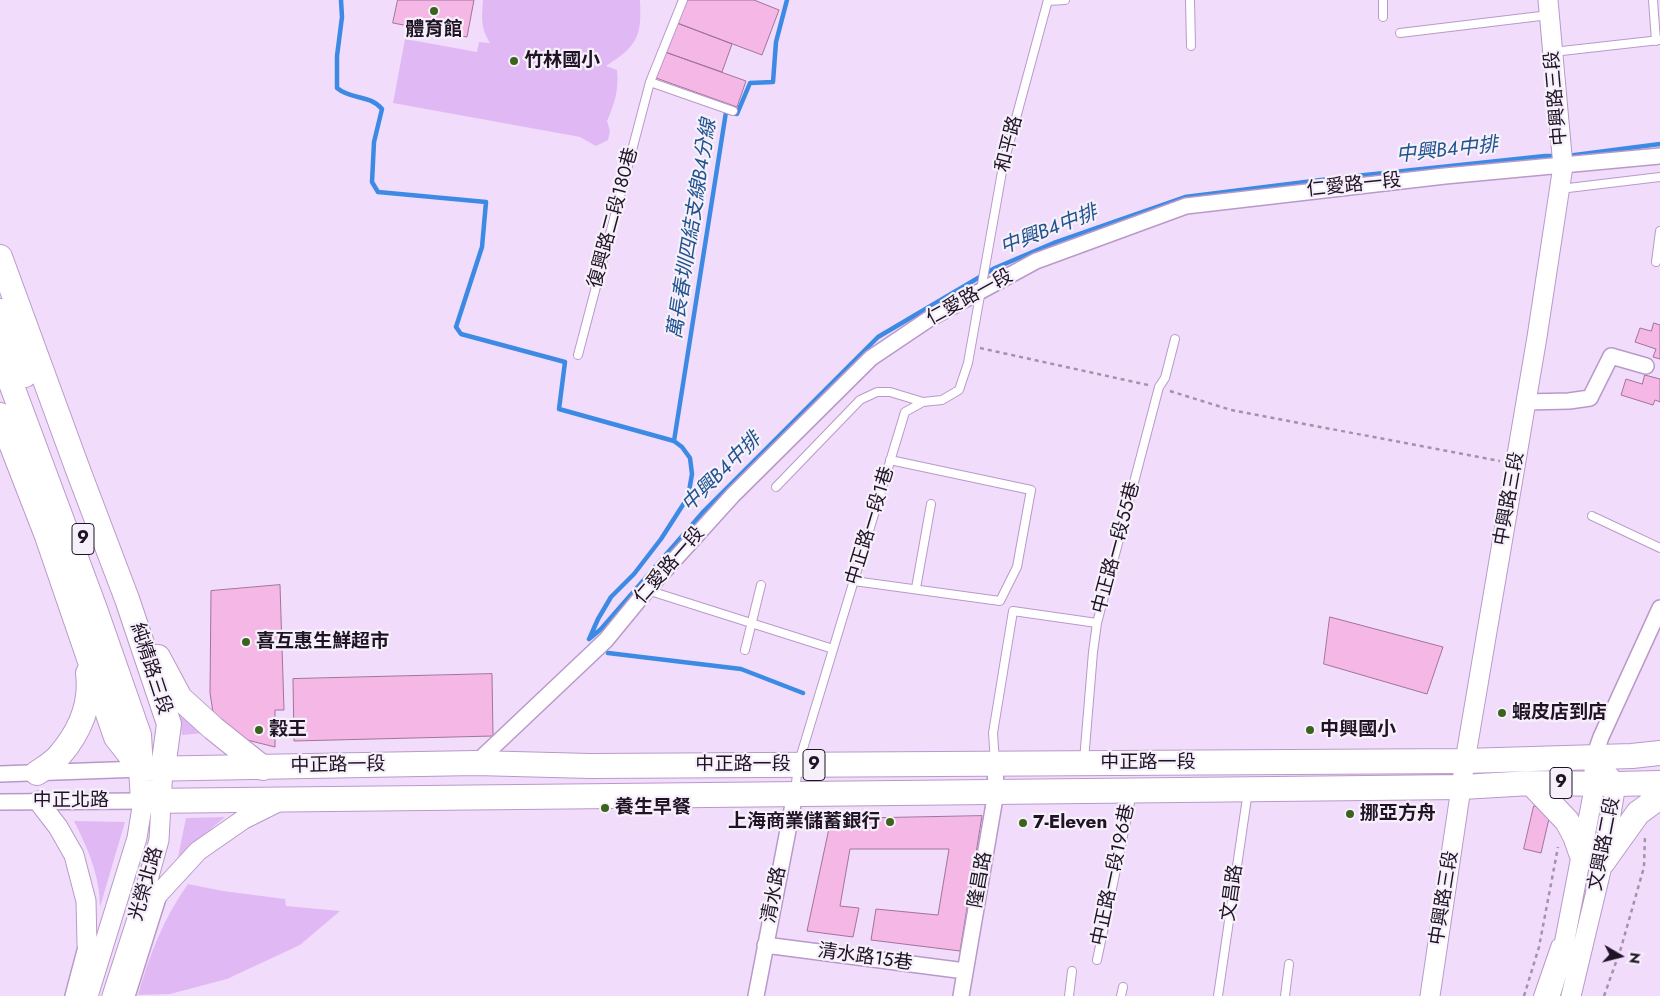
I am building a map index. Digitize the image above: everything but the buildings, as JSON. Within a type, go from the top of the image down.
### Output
[{"type":"main road","name":"純精路三段","points":[[0,257],[127,599],[168,724],[152,769]]},
{"type":"main road","name":"純精路三段","points":[[0,311],[15,348],[104,599],[140,692],[152,769],[152,800]]},
{"type":"main road","name":"純精路三段","points":[[0,354],[95,609],[152,769]]},
{"type":"main road","points":[[4,431],[47,536],[116,737],[152,769]]},
{"type":"main road","points":[[127,599],[180,698],[213,728],[263,768]]},
{"type":"main road","points":[[37,773],[58,758],[79,728],[88,703],[89,680],[84,641]]},
{"type":"main road","name":"9","points":[[1465,761],[1632,756],[1660,753]]},
{"type":"main road","name":"中正路一段","points":[[152,769],[476,763],[590,766],[1465,761]]},
{"type":"main road","points":[[1531,783],[1567,821],[1592,857],[1638,813],[1660,797]]},
{"type":"main road","name":"9","points":[[1462,787],[1531,783],[1660,783]]},
{"type":"main road","name":"中正路一段","points":[[152,800],[1462,787]]},
{"type":"street","name":"中興路三段","points":[[1430,996],[1465,761],[1516,464],[1563,166],[1548,8]]},
{"type":"street","name":"仁愛路一段","points":[[476,763],[606,640],[647,590],[733,495],[871,358],[929,319],[1036,261],[1186,206],[1445,176],[1660,156]]},
{"type":"street","points":[[1526,402],[1569,401],[1590,398],[1611,356],[1646,366]]},
{"type":"street","points":[[1594,757],[1601,737],[1660,608]]},
{"type":"street","name":"文興路二段","points":[[1571,996],[1592,857],[1606,784],[1594,757]]},
{"type":"street","name":"隆昌路","points":[[961,996],[996,792],[995,764]]},
{"type":"street","name":"中正北路","points":[[0,774],[152,769]]},
{"type":"street","name":"清水路","points":[[756,996],[795,794]]},
{"type":"street","points":[[138,916],[198,851],[244,819],[285,799]]},
{"type":"street","name":"中正北路","points":[[0,802],[152,800]]},
{"type":"street","name":"光榮北路","points":[[112,996],[138,916],[159,840],[152,800]]},
{"type":"street","name":"光榮北路","points":[[90,989],[137,838],[152,800]]},
{"type":"street","points":[[38,801],[58,827],[74,855],[86,902],[90,989]]},
{"type":"street","name":"文興路二段","points":[[1550,996],[1560,960],[1571,905],[1592,857]]},
{"type":"street","name":"光榮北路","points":[[127,996],[161,891]]},
{"type":"street","points":[[73,996],[87,944]]},
{"type":"street","name":"清水路15巷","points":[[765,944],[965,971]]},
{"type":"lane","name":"復興路二段180巷","points":[[578,354],[650,82],[683,0]]},
{"type":"lane","points":[[1048,0],[1065,0]]},
{"type":"lane","name":"和平路","points":[[982,291],[1003,166],[1048,0]]},
{"type":"lane","points":[[1190,0],[1191,46]]},
{"type":"lane","points":[[1383,0],[1383,17]]},
{"type":"lane","points":[[1552,52],[1658,40],[1653,0]]},
{"type":"lane","points":[[1400,33],[1548,8]]},
{"type":"lane","points":[[650,82],[733,111]]},
{"type":"lane","points":[[1560,189],[1660,177]]},
{"type":"lane","points":[[1656,262],[1660,231]]},
{"type":"lane","name":"中正路一段1巷","points":[[795,794],[798,765],[905,412],[923,402],[942,400],[958,390],[968,363],[982,291]]},
{"type":"lane","name":"中正路一段55巷","points":[[1084,763],[1097,623],[1159,387],[1165,378],[1175,339]]},
{"type":"lane","points":[[776,487],[860,400],[877,392],[890,392],[923,402]]},
{"type":"lane","points":[[854,581],[1000,601],[1017,567],[1030,490],[890,460]]},
{"type":"lane","points":[[916,588],[931,504]]},
{"type":"lane","points":[[1592,516],[1660,548]]},
{"type":"lane","points":[[744,650],[762,585]]},
{"type":"lane","points":[[647,590],[833,648]]},
{"type":"lane","points":[[995,764],[993,733],[1013,611],[1097,623]]},
{"type":"lane","name":"文昌路","points":[[1218,996],[1248,789]]},
{"type":"lane","name":"中正路一段196巷","points":[[1097,960],[1132,790]]},
{"type":"lane","name":"文興路二段","points":[[1538,996],[1546,969],[1571,905]]},
{"type":"lane","points":[[1285,996],[1289,964]]},
{"type":"lane","points":[[1069,996],[1072,971]]},
{"type":"lane","points":[[1121,996],[1123,987]]},
{"type":"path","points":[[971,347],[1159,387],[1231,410],[1516,464]]},
{"type":"path","points":[[1604,996],[1644,866],[1646,831]]},
{"type":"path","points":[[1524,996],[1539,947],[1559,845]]},
{"type":"shaded area","name":"竹林國小","points":[[483,0],[640,0],[640,23],[635,39],[625,52],[606,66],[617,70],[616,96],[607,121],[610,131],[608,140],[596,146],[580,137],[393,103],[405,39],[477,52],[479,42],[490,43],[483,27]]},
{"type":"shaded area","points":[[180,711],[204,733],[182,735]]},
{"type":"shaded area","points":[[225,817],[178,857],[186,818]]},
{"type":"shaded area","points":[[74,821],[125,822],[100,907],[98,884],[92,863]]},
{"type":"shaded area","points":[[188,884],[223,891],[285,899],[286,906],[340,911],[300,945],[227,979],[170,994],[138,995],[158,937]]},
{"type":"waterway","points":[[341,0],[342,17],[337,56],[337,88],[342,92],[371,101],[382,109],[374,142],[372,182],[378,192],[486,202],[482,247],[456,327],[461,334],[565,362],[559,409],[674,441],[682,447],[690,458],[692,474],[688,497],[661,539],[634,574],[611,597],[590,637]]},
{"type":"waterway","name":"萬長春圳四結支線B4分線","points":[[674,441],[726,112],[737,114],[750,83],[773,82],[776,42],[787,0]]},
{"type":"waterway","name":"中興B4中排","points":[[1567,156],[1660,144]]},
{"type":"waterway","name":"中興B4中排","points":[[589,639],[601,629],[704,511],[878,337],[995,268],[1056,242],[1185,197],[1337,178],[1557,156]]},
{"type":"waterway","points":[[608,653],[741,669],[803,693]]},
{"type":"place","name":"體育館","points":[[434,11]]},
{"type":"place","name":"竹林國小","points":[[514,61]]},
{"type":"place","name":"喜互惠生鮮超市","points":[[246,642]]},
{"type":"place","name":"蝦皮店到店","points":[[1502,713]]},
{"type":"place","name":"穀王","points":[[259,730]]},
{"type":"place","name":"中興國小","points":[[1310,730]]},
{"type":"place","name":"養生早餐","points":[[605,808]]},
{"type":"place","name":"挪亞方舟","points":[[1350,814]]},
{"type":"place","name":"上海商業儲蓄銀行","points":[[890,822]]},
{"type":"place","name":"7-Eleven","points":[[1023,823]]}]
